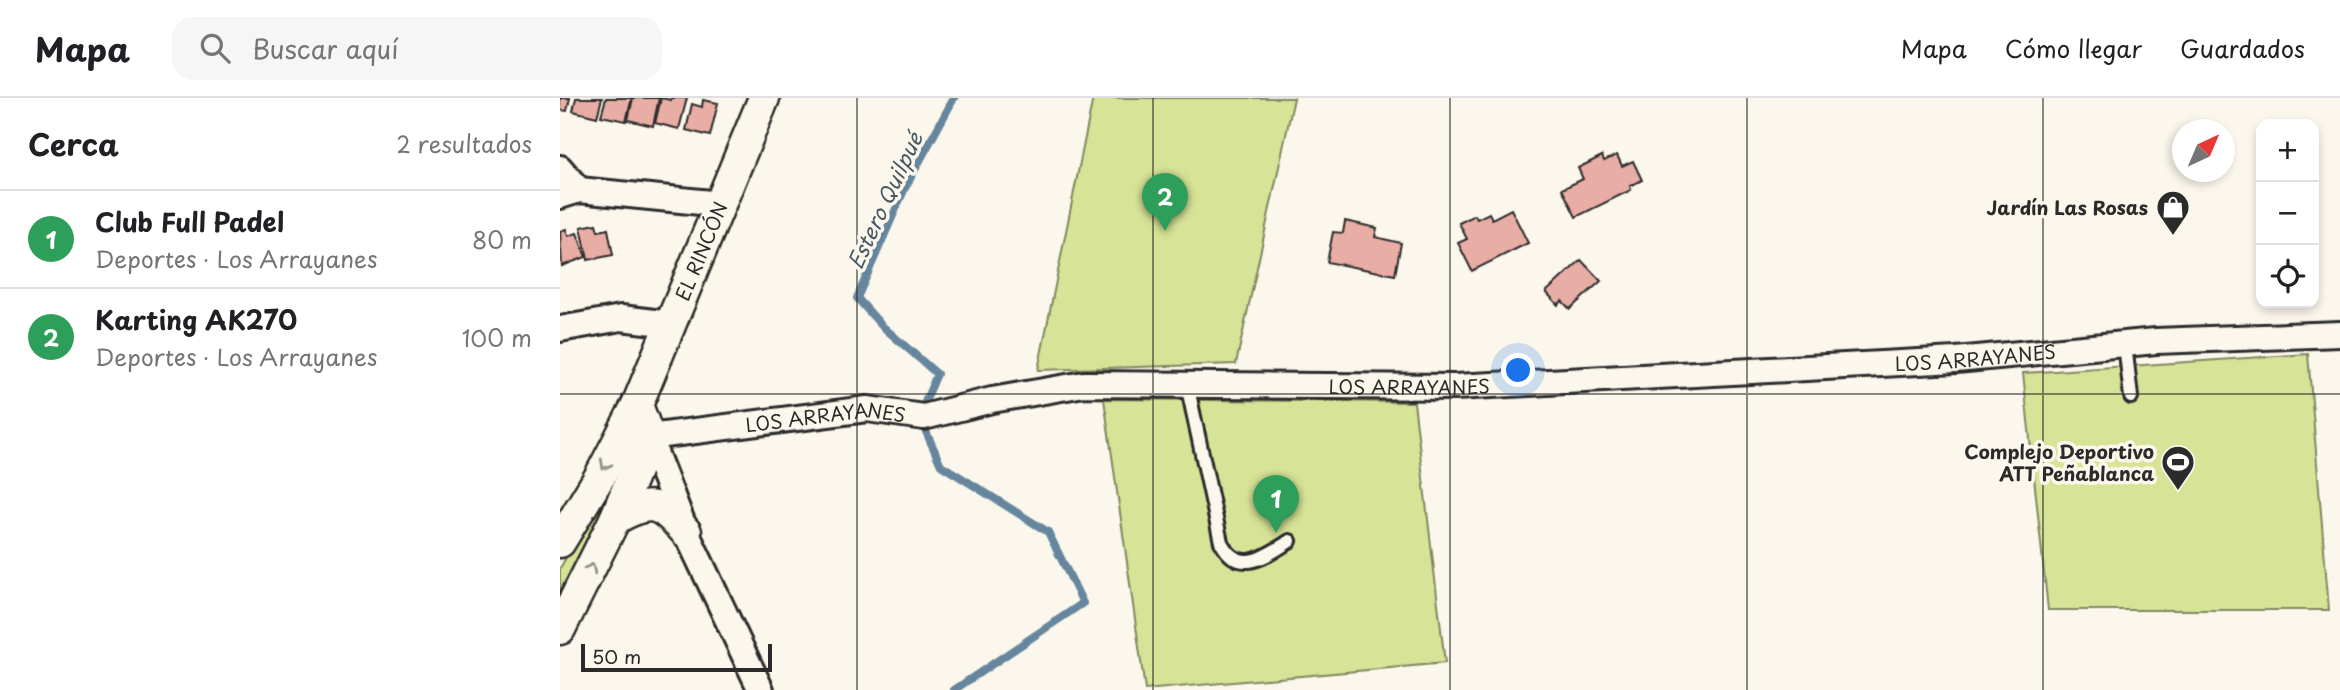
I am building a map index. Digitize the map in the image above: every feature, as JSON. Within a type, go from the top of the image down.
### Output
[{"type":"street","name":"EL RINCÓN","points":[[560,542],[600,476],[637,405],[764,98]]},
{"type":"street","points":[[560,169],[569,193],[721,204]]},
{"type":"street","points":[[560,329],[621,318],[670,324]]},
{"type":"street","name":"LOS ARRAYANES","points":[[649,438],[867,409],[924,417],[992,400],[1084,384],[1455,387],[1956,360],[2125,344],[2340,334]]},
{"type":"street","points":[[637,405],[687,532],[761,690]]},
{"type":"street","points":[[560,629],[615,519],[649,438]]},
{"type":"street","points":[[615,519],[635,508],[648,505],[671,516],[687,532]]},
{"type":"lane","points":[[2125,344],[2131,397]]},
{"type":"lane","points":[[1187,384],[1221,542],[1227,554],[1238,561],[1252,561],[1290,541]]},
{"type":"green space","points":[[1093,98],[1294,98],[1236,364],[1038,370]]},
{"type":"green space","name":"Complejo Deportivo ATT Peñablanca","points":[[2308,354],[2329,610],[2048,610],[2023,373]]},
{"type":"green space","points":[[1104,399],[1414,402],[1445,663],[1145,690]]},
{"type":"green space","points":[[622,472],[560,598],[560,568],[609,484]]},
{"type":"building","points":[[560,98],[570,98],[567,111],[560,110]]},
{"type":"building","points":[[576,98],[602,98],[597,117],[573,111]]},
{"type":"building","points":[[606,98],[632,98],[626,121],[601,116]]},
{"type":"building","points":[[633,98],[659,98],[653,126],[628,120]]},
{"type":"building","points":[[661,98],[687,98],[679,129],[655,123]]},
{"type":"building","points":[[703,100],[718,103],[710,136],[686,130],[692,104],[702,107]]},
{"type":"building","points":[[1617,155],[1622,166],[1633,161],[1642,180],[1630,186],[1631,190],[1576,217],[1562,189],[1583,179],[1578,168],[1602,156],[1604,161]]},
{"type":"building","points":[[1511,209],[1528,243],[1472,271],[1458,243],[1467,239],[1459,223],[1475,215],[1477,219],[1489,213],[1492,219]]},
{"type":"building","points":[[1345,221],[1377,228],[1375,237],[1401,243],[1395,275],[1327,262],[1333,232],[1343,233]]},
{"type":"building","points":[[596,224],[598,231],[608,229],[613,255],[588,260],[581,227]]},
{"type":"building","points":[[566,229],[568,236],[577,233],[586,257],[562,266],[560,231]]},
{"type":"building","points":[[1581,260],[1601,281],[1570,309],[1562,301],[1558,305],[1546,292]]},
{"type":"waterway","name":"Estero Quilpué","points":[[954,98],[905,188],[857,298],[881,325],[937,374],[919,416],[941,465],[1048,532],[1083,603],[954,690]]},
{"type":"place","name":"Karting AK270","points":[[1165,231]]},
{"type":"place","name":"Jardín Las Rosas","points":[[2173,237]]},
{"type":"place","name":"Complejo Deportivo ATT Peñablanca","points":[[2178,492]]},
{"type":"place","name":"Club Full Padel","points":[[1276,533]]}]
